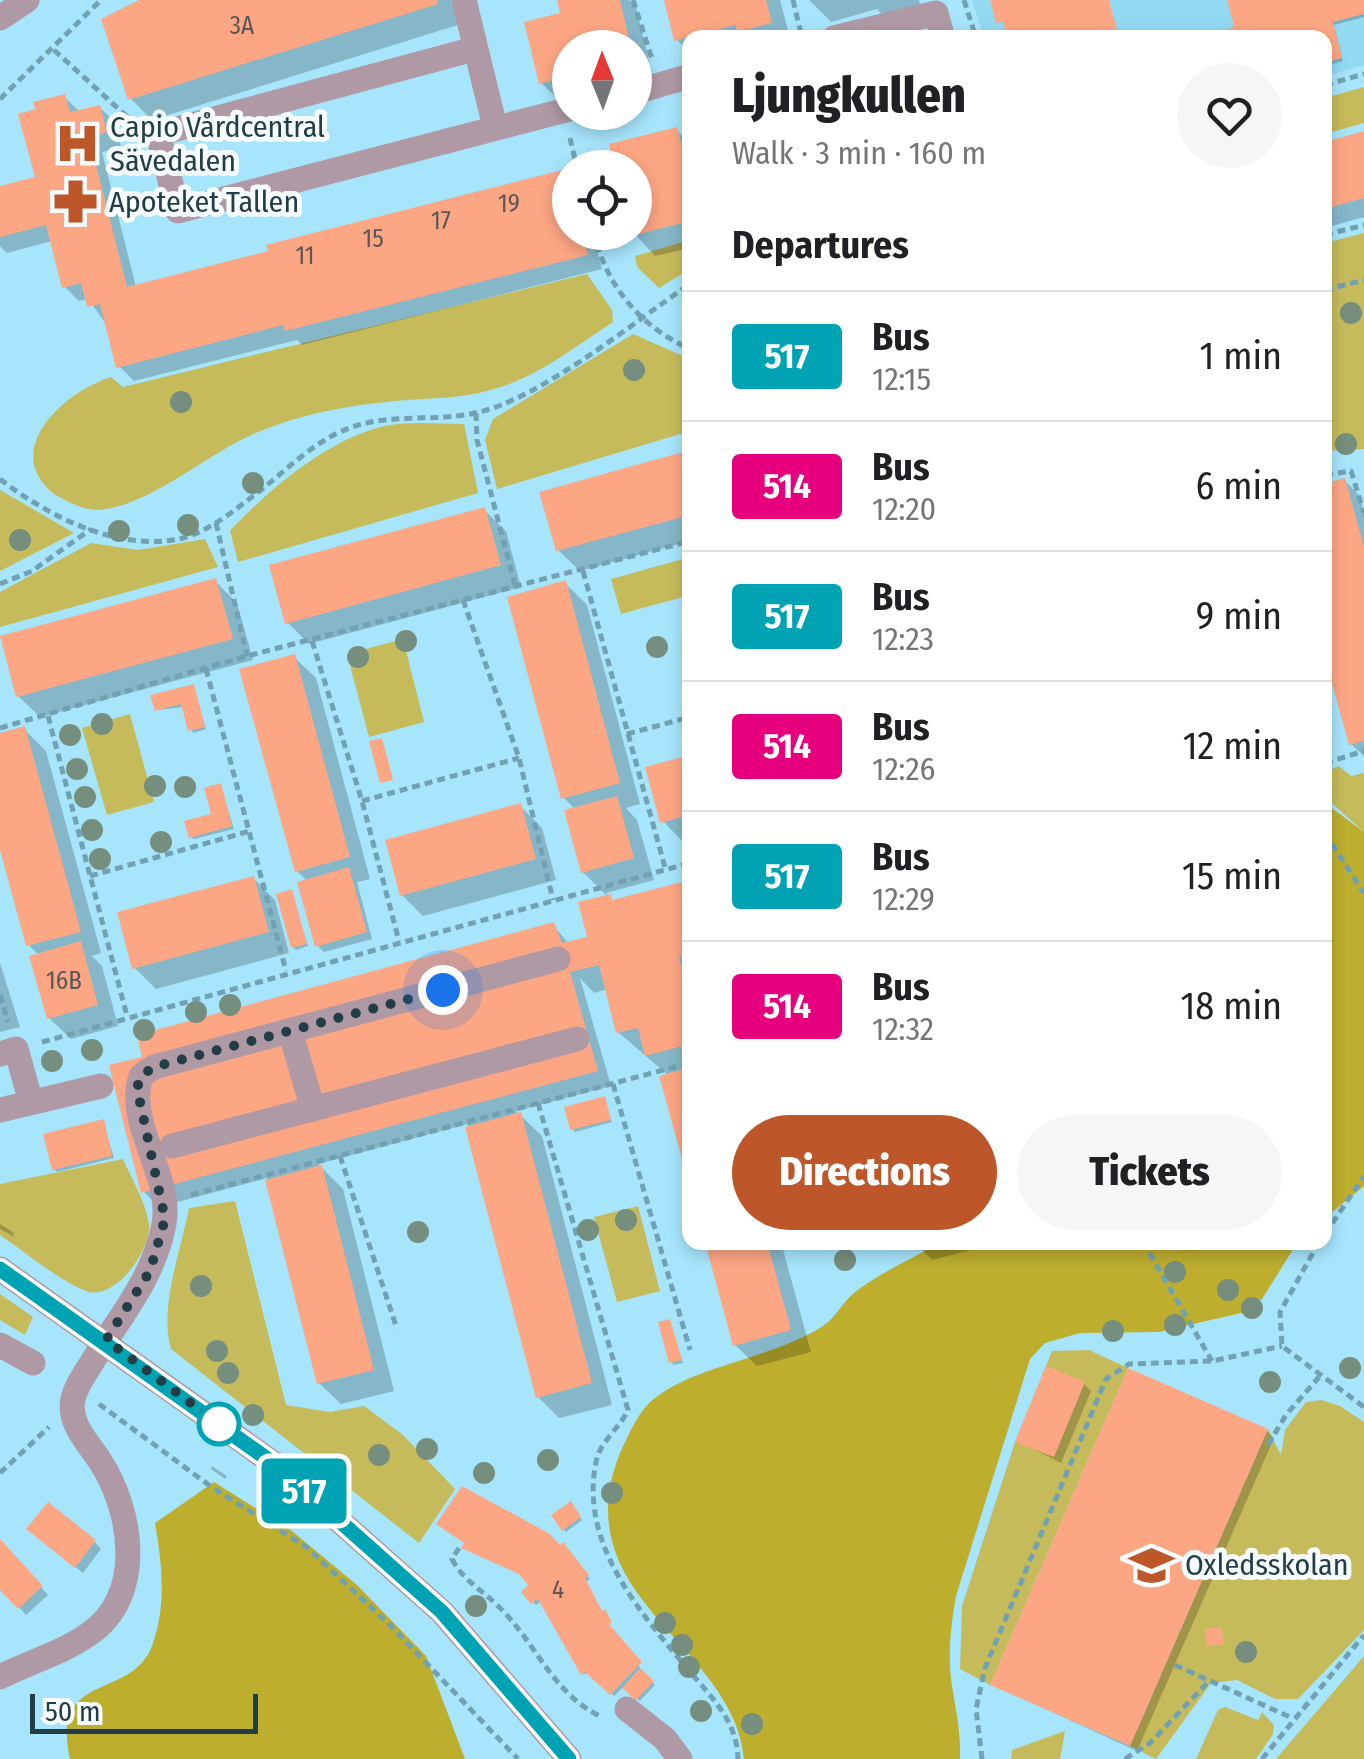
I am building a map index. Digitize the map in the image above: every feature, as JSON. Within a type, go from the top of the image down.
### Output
[{"type":"street","points":[[0,18],[27,0]]},
{"type":"street","points":[[464,0],[495,127]]},
{"type":"street","points":[[899,30],[940,25]]},
{"type":"street","points":[[474,49],[158,134],[178,211],[552,114]]},
{"type":"street","points":[[652,87],[682,78]]},
{"type":"street","points":[[0,1678],[90,1634],[122,1590],[128,1566],[124,1516],[75,1400],[106,1340],[150,1271],[165,1219],[139,1101],[141,1076],[154,1067],[558,959]]},
{"type":"street","points":[[290,1031],[313,1109]]},
{"type":"street","points":[[172,1146],[577,1038]]},
{"type":"street","points":[[8,1052],[31,1102]]},
{"type":"street","points":[[0,1110],[101,1086]]},
{"type":"street","points":[[0,1269],[106,1340],[280,1468],[442,1612],[569,1759]]},
{"type":"street","points":[[0,1345],[33,1363]]},
{"type":"street","points":[[627,1709],[680,1759]]},
{"type":"path","points":[[0,99],[101,0]]},
{"type":"path","points":[[634,0],[644,30]]},
{"type":"path","points":[[793,0],[800,30]]},
{"type":"path","points":[[964,0],[973,30]]},
{"type":"path","points":[[54,50],[127,120],[158,134]]},
{"type":"path","points":[[1332,83],[1364,74]]},
{"type":"path","points":[[1332,233],[1364,225]]},
{"type":"path","points":[[598,250],[619,296],[641,318],[682,344]]},
{"type":"path","points":[[1332,288],[1364,280]]},
{"type":"path","points":[[0,480],[54,514],[90,530],[147,542],[184,538],[216,523],[340,432],[394,418],[476,414],[545,381],[682,290]]},
{"type":"path","points":[[476,414],[477,440],[515,585]]},
{"type":"path","points":[[1332,474],[1351,470],[1364,513]]},
{"type":"path","points":[[216,523],[247,656]]},
{"type":"path","points":[[0,584],[32,572],[90,530]]},
{"type":"path","points":[[0,728],[247,656],[682,543]]},
{"type":"path","points":[[584,571],[666,870]]},
{"type":"path","points":[[463,600],[519,758],[553,900]]},
{"type":"path","points":[[312,642],[362,801],[400,942]]},
{"type":"path","points":[[206,669],[286,972]]},
{"type":"path","points":[[48,716],[127,1016]]},
{"type":"path","points":[[628,734],[682,719]]},
{"type":"path","points":[[1332,761],[1364,750]]},
{"type":"path","points":[[362,801],[519,758]]},
{"type":"path","points":[[90,876],[250,831]]},
{"type":"path","points":[[1332,844],[1364,893]]},
{"type":"path","points":[[8,1052],[286,972],[682,866]]},
{"type":"path","points":[[164,1201],[682,1065]]},
{"type":"path","points":[[613,1084],[690,1350]]},
{"type":"path","points":[[538,1102],[628,1410],[596,1461],[594,1518],[631,1599],[717,1701],[732,1726],[738,1759]]},
{"type":"path","points":[[340,1156],[397,1329]]},
{"type":"path","points":[[1332,1224],[1364,1176]]},
{"type":"path","points":[[1149,1250],[1212,1362]]},
{"type":"path","points":[[1315,1250],[1280,1312],[1282,1346],[1364,1407]]},
{"type":"path","points":[[982,1759],[978,1691],[1106,1379],[1129,1364],[1212,1362],[1282,1346]]},
{"type":"path","points":[[1268,1446],[1286,1415],[1320,1377]]},
{"type":"path","points":[[0,1473],[75,1400],[305,1546],[392,1627],[518,1759]]},
{"type":"path","points":[[459,1548],[452,1559],[461,1577],[499,1606],[557,1682],[597,1716],[627,1709]]},
{"type":"path","points":[[1262,1759],[1364,1635]]},
{"type":"path","points":[[1175,1665],[1292,1718]]},
{"type":"path","points":[[1125,1759],[1150,1743],[1210,1680]]},
{"type":"shaded area","points":[[972,0],[1364,0],[1364,65],[1332,74],[1332,30],[982,30]]},
{"type":"shaded area","points":[[1364,87],[1364,123],[1332,132],[1332,96]]},
{"type":"shaded area","points":[[1364,233],[1364,449],[1332,451],[1332,241]]},
{"type":"shaded area","points":[[682,242],[682,274],[659,288],[637,267],[635,256]]},
{"type":"shaded area","points":[[587,274],[612,310],[613,322],[510,384],[470,395],[395,401],[301,417],[247,437],[154,491],[115,507],[97,510],[75,505],[54,494],[39,477],[33,460],[44,425],[74,396],[111,377],[123,387]]},
{"type":"shaded area","points":[[633,334],[682,355],[682,433],[497,489],[485,440],[493,419]]},
{"type":"shaded area","points":[[464,424],[478,493],[238,562],[230,531],[281,483],[321,454],[385,426]]},
{"type":"shaded area","points":[[0,490],[74,533],[0,571]]},
{"type":"shaded area","points":[[205,539],[218,567],[0,627],[0,592],[91,543],[138,550]]},
{"type":"shaded area","points":[[682,559],[682,597],[621,614],[611,579]]},
{"type":"shaded area","points":[[403,639],[424,722],[369,737],[347,654]]},
{"type":"shaded area","points":[[130,714],[154,802],[107,815],[82,728]]},
{"type":"shaded area","points":[[1339,766],[1351,776],[1364,773],[1364,832],[1332,803],[1332,769]]},
{"type":"shaded area","points":[[1332,808],[1364,832],[1364,1186],[1332,1212]]},
{"type":"shaded area","points":[[123,1159],[145,1208],[148,1236],[129,1272],[108,1289],[86,1291],[75,1286],[0,1235],[0,1184]]},
{"type":"shaded area","points":[[235,1201],[286,1405],[330,1412],[364,1406],[403,1435],[455,1489],[419,1543],[171,1349],[169,1297],[189,1208]]},
{"type":"shaded area","points":[[638,1206],[660,1291],[617,1302],[594,1217]]},
{"type":"shaded area","points":[[926,1250],[1293,1250],[1262,1299],[1241,1313],[1159,1332],[1080,1333],[1045,1343],[1030,1359],[956,1596],[950,1663],[960,1759],[744,1759],[731,1714],[719,1694],[644,1602],[620,1563],[609,1524],[608,1503],[617,1462],[641,1414],[662,1393],[698,1375],[805,1336],[827,1323],[850,1297]]},
{"type":"shaded area","points":[[0,1294],[33,1317],[25,1335],[0,1320]]},
{"type":"shaded area","points":[[1089,1350],[1128,1368],[990,1685],[960,1669],[962,1606],[1015,1442],[1052,1351]]},
{"type":"shaded area","points":[[1321,1400],[1340,1406],[1364,1422],[1364,1630],[1298,1699],[1275,1699],[1237,1680],[1211,1683],[1156,1759],[1130,1746],[1268,1429],[1281,1455],[1285,1430],[1306,1402]]},
{"type":"shaded area","points":[[214,1482],[292,1531],[357,1585],[426,1656],[465,1759],[70,1759],[67,1731],[71,1712],[82,1699],[142,1663],[152,1646],[161,1600],[155,1523]]},
{"type":"shaded area","points":[[1364,1656],[1364,1759],[1276,1759]]},
{"type":"shaded area","points":[[1225,1707],[1258,1720],[1262,1712],[1274,1725],[1273,1734],[1256,1759],[1196,1759],[1218,1710]]},
{"type":"shaded area","points":[[1065,1731],[1060,1759],[1011,1759],[1012,1750]]},
{"type":"building","points":[[139,0],[437,0],[438,4],[128,100],[101,19]]},
{"type":"building","points":[[557,0],[620,0],[627,30],[552,30],[552,81],[539,84],[524,22],[560,13]]},
{"type":"building","points":[[664,0],[766,0],[772,23],[745,30],[736,30],[735,25],[716,30],[682,30],[682,39],[674,41]]},
{"type":"building","points":[[990,0],[1109,0],[1117,30],[1005,30],[1003,21],[996,23]]},
{"type":"building","points":[[1227,0],[1364,0],[1364,14],[1333,22],[1342,58],[1332,61],[1332,30],[1225,30],[1234,27]]},
{"type":"building","points":[[65,94],[70,112],[100,105],[107,132],[89,137],[127,287],[268,251],[266,245],[552,173],[552,250],[587,250],[588,255],[285,331],[283,325],[116,368],[100,304],[87,307],[81,283],[62,288],[46,225],[0,237],[0,186],[35,177],[18,114],[35,109],[33,102]]},
{"type":"building","points":[[677,127],[682,147],[682,223],[652,231],[652,150],[610,150],[609,144]]},
{"type":"building","points":[[1364,131],[1364,198],[1332,207],[1332,140]]},
{"type":"building","points":[[682,452],[682,517],[556,551],[539,492]]},
{"type":"building","points":[[1345,478],[1364,547],[1364,741],[1349,745],[1332,683],[1332,481]]},
{"type":"building","points":[[485,507],[501,565],[285,624],[269,565]]},
{"type":"building","points":[[216,578],[233,639],[16,697],[0,636]]},
{"type":"building","points":[[566,580],[620,783],[561,799],[507,597]]},
{"type":"building","points":[[295,654],[350,857],[295,872],[239,669]]},
{"type":"building","points":[[194,684],[205,727],[188,731],[181,704],[155,711],[150,695]]},
{"type":"building","points":[[25,726],[81,932],[26,946],[0,850],[0,733]]},
{"type":"building","points":[[382,738],[393,780],[380,783],[369,741]]},
{"type":"building","points":[[682,757],[682,817],[660,823],[645,767]]},
{"type":"building","points":[[221,783],[232,826],[189,838],[184,821],[211,814],[204,788]]},
{"type":"building","points":[[617,796],[634,858],[581,873],[564,810]]},
{"type":"building","points":[[521,803],[536,859],[400,896],[385,840]]},
{"type":"building","points":[[349,867],[367,932],[315,947],[297,882]]},
{"type":"building","points":[[254,876],[269,932],[132,969],[117,912]]},
{"type":"building","points":[[682,882],[682,1046],[645,1056],[638,1028],[616,1033],[599,965],[570,972],[598,1071],[141,1193],[109,1065],[142,1057],[137,1035],[554,922],[562,943],[587,937],[578,902],[611,894],[612,900]]},
{"type":"building","points":[[292,889],[307,944],[291,948],[276,894]]},
{"type":"building","points":[[81,941],[98,1005],[47,1019],[29,956]]},
{"type":"building","points":[[682,1069],[682,1159],[659,1076]]},
{"type":"building","points":[[605,1096],[611,1120],[570,1130],[564,1107]]},
{"type":"building","points":[[521,1112],[592,1383],[536,1398],[465,1127]]},
{"type":"building","points":[[104,1119],[112,1156],[52,1170],[43,1134]]},
{"type":"building","points":[[322,1165],[374,1370],[317,1384],[265,1180]]},
{"type":"building","points":[[707,1250],[769,1250],[791,1330],[733,1346]]},
{"type":"building","points":[[670,1319],[682,1360],[669,1363],[658,1322]]},
{"type":"building","points":[[1046,1366],[1085,1382],[1054,1457],[1015,1442]]},
{"type":"building","points":[[1128,1368],[1268,1429],[1130,1746],[990,1685]]},
{"type":"building","points":[[462,1486],[550,1534],[560,1545],[563,1542],[589,1575],[585,1578],[612,1622],[609,1624],[642,1662],[610,1695],[585,1672],[581,1675],[538,1599],[531,1604],[521,1592],[528,1585],[519,1574],[461,1548],[464,1543],[436,1524]]},
{"type":"building","points":[[571,1501],[581,1517],[562,1531],[551,1515]]},
{"type":"building","points":[[48,1502],[96,1540],[75,1568],[26,1529]]},
{"type":"building","points":[[0,1539],[43,1586],[18,1609],[0,1590]]},
{"type":"building","points":[[1221,1627],[1224,1644],[1207,1646],[1205,1629]]},
{"type":"building","points":[[640,1668],[654,1681],[636,1700],[622,1688]]},
{"type":"bus line","name":"517","points":[[0,1269],[106,1340],[280,1468],[442,1612],[569,1759]]},
{"type":"place","name":"Capio Vårdcentral Sävedalen","points":[[77,144]]},
{"type":"place","name":"Apoteket Tallen","points":[[76,202]]},
{"type":"place","name":"Oxledsskolan","points":[[1152,1565]]},
{"type":"route","points":[[219,1424],[106,1340],[150,1271],[165,1219],[137,1088],[141,1076],[154,1067],[443,990]]}]
